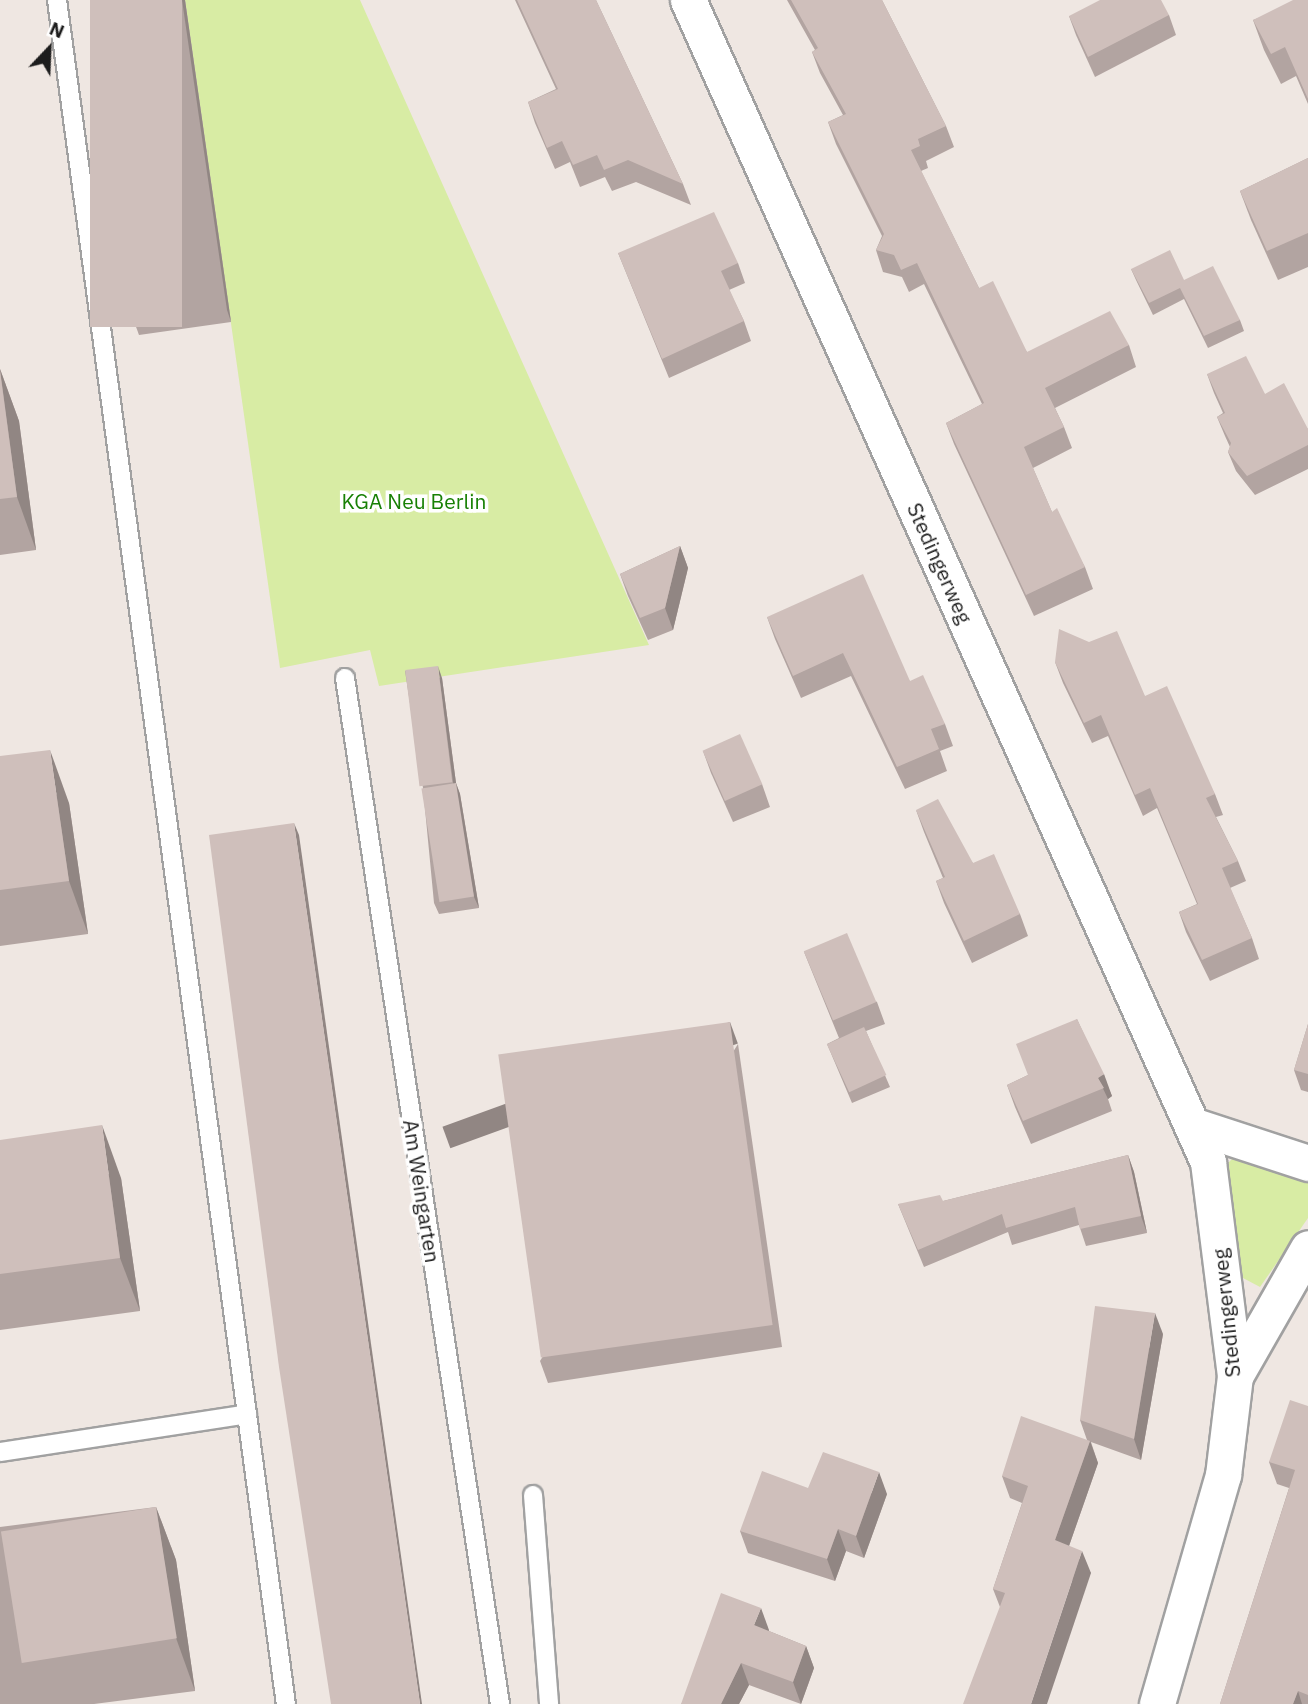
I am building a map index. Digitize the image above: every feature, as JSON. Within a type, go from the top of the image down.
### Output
[{"type":"street","name":"Stedingerweg","points":[[688,0],[1208,1162],[1236,1376],[1223,1475],[1157,1704]]},
{"type":"street","points":[[1192,1125],[1308,1163]]},
{"type":"street","points":[[1236,1376],[1308,1248]]},
{"type":"lane","points":[[57,0],[286,1704]]},
{"type":"lane","name":"Am Weingarten","points":[[345,678],[500,1704]]},
{"type":"lane","points":[[0,1452],[247,1414]]},
{"type":"lane","points":[[533,1495],[549,1704]]},
{"type":"green space","name":"KGA Neu Berlin","points":[[185,0],[360,0],[649,645],[379,686],[370,650],[280,668]]},
{"type":"green space","points":[[1233,1158],[1308,1180],[1308,1218],[1260,1287],[1243,1278],[1225,1166]]},
{"type":"building","points":[[90,0],[182,0],[182,327],[90,327]]},
{"type":"building","points":[[517,0],[596,0],[683,184],[628,160],[604,170],[597,155],[573,165],[562,141],[547,148],[528,102],[558,89]]},
{"type":"building","points":[[791,0],[882,0],[946,126],[918,139],[920,146],[911,150],[979,288],[993,281],[1027,352],[1110,311],[1129,345],[1045,388],[1064,427],[1024,447],[1052,512],[1057,508],[1085,567],[1026,595],[946,423],[984,403],[917,263],[901,270],[894,255],[876,250],[884,234],[828,122],[846,114],[812,52],[818,48]]},
{"type":"building","points":[[1100,0],[1161,0],[1169,15],[1088,57],[1069,16]]},
{"type":"building","points":[[1293,0],[1308,0],[1308,99],[1285,47],[1271,54],[1253,20]]},
{"type":"building","points":[[1308,158],[1308,233],[1267,251],[1240,191]]},
{"type":"building","points":[[714,212],[738,263],[721,271],[744,321],[662,359],[618,253]]},
{"type":"building","points":[[1170,250],[1184,280],[1213,266],[1240,320],[1204,336],[1180,288],[1149,303],[1131,269]]},
{"type":"building","points":[[1246,356],[1265,394],[1284,383],[1308,429],[1308,445],[1247,476],[1228,452],[1231,443],[1217,417],[1225,413],[1207,374]]},
{"type":"building","points":[[0,371],[17,497],[0,499]]},
{"type":"building","points":[[680,546],[665,608],[640,618],[620,574]]},
{"type":"building","points":[[863,574],[910,681],[923,675],[945,724],[931,729],[939,749],[897,767],[843,653],[793,676],[767,617]]},
{"type":"building","points":[[1059,629],[1089,642],[1117,631],[1145,696],[1167,686],[1215,794],[1206,798],[1238,861],[1222,868],[1252,938],[1202,960],[1179,912],[1198,904],[1150,788],[1135,795],[1101,715],[1084,723],[1055,662]]},
{"type":"building","points":[[438,666],[452,782],[420,786],[405,670]]},
{"type":"building","points":[[740,734],[762,784],[725,801],[703,751]]},
{"type":"building","points":[[50,750],[69,881],[0,890],[0,756]]},
{"type":"building","points":[[456,783],[474,897],[439,902],[421,788]]},
{"type":"building","points":[[938,799],[973,863],[994,854],[1020,914],[964,941],[936,881],[945,877],[916,810]]},
{"type":"building","points":[[294,823],[420,1704],[331,1704],[279,1367],[209,835]]},
{"type":"building","points":[[847,933],[876,1002],[833,1020],[804,951]]},
{"type":"building","points":[[1077,1019],[1104,1074],[1098,1078],[1104,1088],[1023,1121],[1007,1085],[1028,1075],[1016,1044]]},
{"type":"building","points":[[730,1022],[773,1325],[541,1358],[498,1055]]},
{"type":"building","points":[[1308,1024],[1308,1074],[1294,1070]]},
{"type":"building","points":[[864,1027],[886,1075],[849,1092],[827,1044]]},
{"type":"building","points":[[102,1125],[120,1258],[0,1274],[0,1140]]},
{"type":"building","points":[[1128,1155],[1141,1216],[1080,1229],[1075,1207],[1006,1228],[1002,1214],[918,1250],[898,1204],[940,1195],[943,1201]]},
{"type":"building","points":[[1095,1306],[1155,1313],[1134,1439],[1080,1420]]},
{"type":"building","points":[[1290,1400],[1308,1406],[1308,1695],[1298,1691],[1293,1704],[1220,1704],[1295,1470],[1269,1462]]},
{"type":"building","points":[[1021,1416],[1090,1441],[1055,1540],[1082,1551],[1031,1704],[963,1704],[1005,1593],[993,1589],[1028,1486],[1002,1476]]},
{"type":"building","points":[[823,1452],[879,1472],[856,1536],[838,1529],[827,1559],[740,1531],[762,1471],[808,1488]]},
{"type":"building","points":[[156,1507],[177,1638],[22,1663],[1,1532]]},
{"type":"building","points":[[721,1593],[761,1608],[754,1625],[806,1646],[793,1682],[741,1663],[721,1704],[681,1704]]}]
